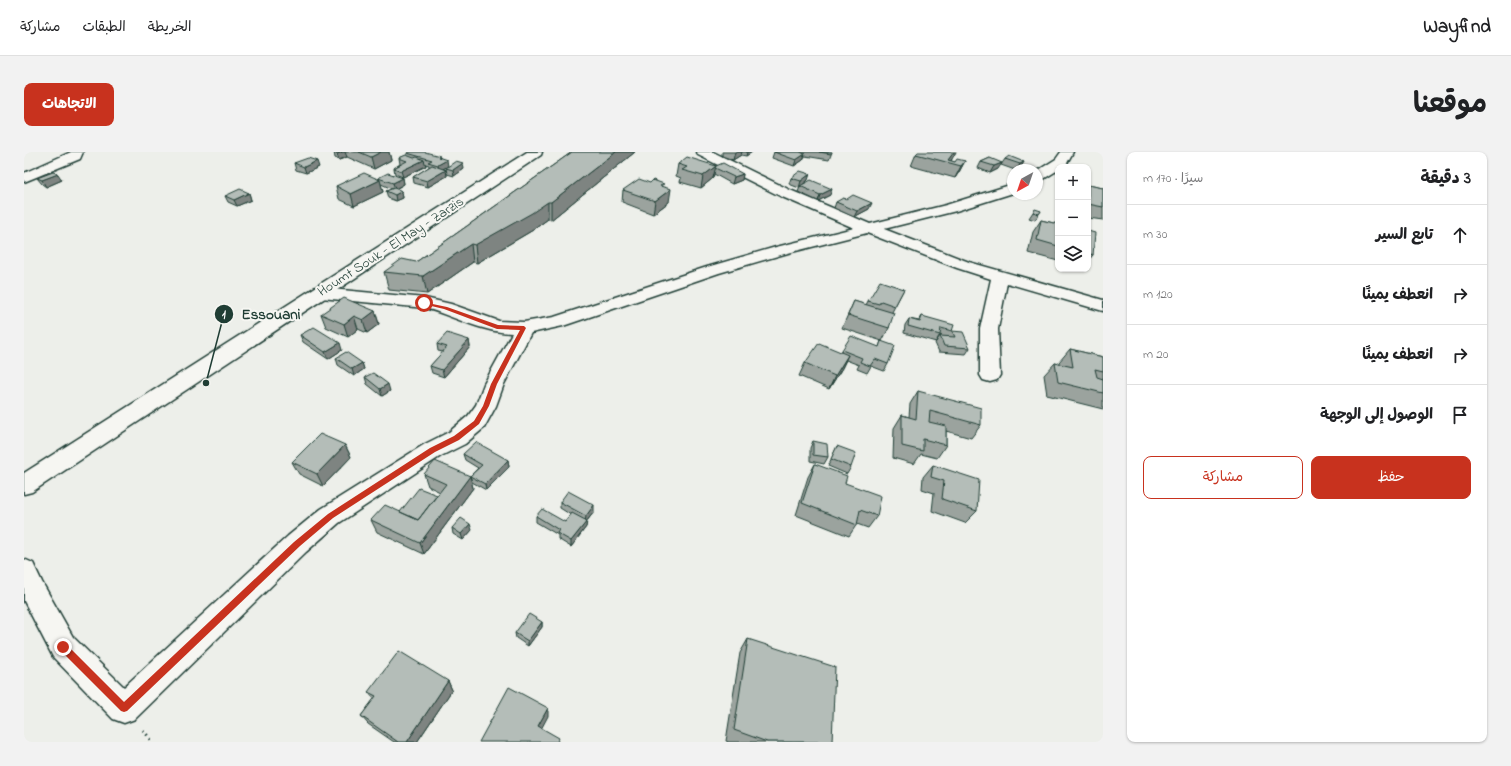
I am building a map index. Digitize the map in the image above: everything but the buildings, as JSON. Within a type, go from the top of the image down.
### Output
[{"type":"street","points":[[24,178],[75,156],[77,152]]},
{"type":"street","name":"Houmt Souk - El May - Zarzis","points":[[24,485],[536,152]]},
{"type":"street","points":[[703,152],[785,193],[869,229],[963,265],[1103,306]]},
{"type":"street","points":[[1043,173],[1061,162],[1067,152]]},
{"type":"street","points":[[321,293],[424,303],[445,308],[497,327],[524,328],[557,322],[713,270],[782,250],[951,208],[1007,190]]},
{"type":"street","points":[[990,375],[989,329],[1000,276]]},
{"type":"street","points":[[24,571],[32,590],[63,647],[124,708],[297,544],[330,516],[432,450],[457,438],[476,422],[486,406],[494,384],[524,328]]},
{"type":"place","name":"Essouani","points":[[206,383]]},
{"type":"route","points":[[63,647],[124,708],[200,634],[297,544],[330,516],[432,450],[457,438],[476,422],[486,406],[494,384],[524,328],[497,327],[445,308],[424,303]]}]
